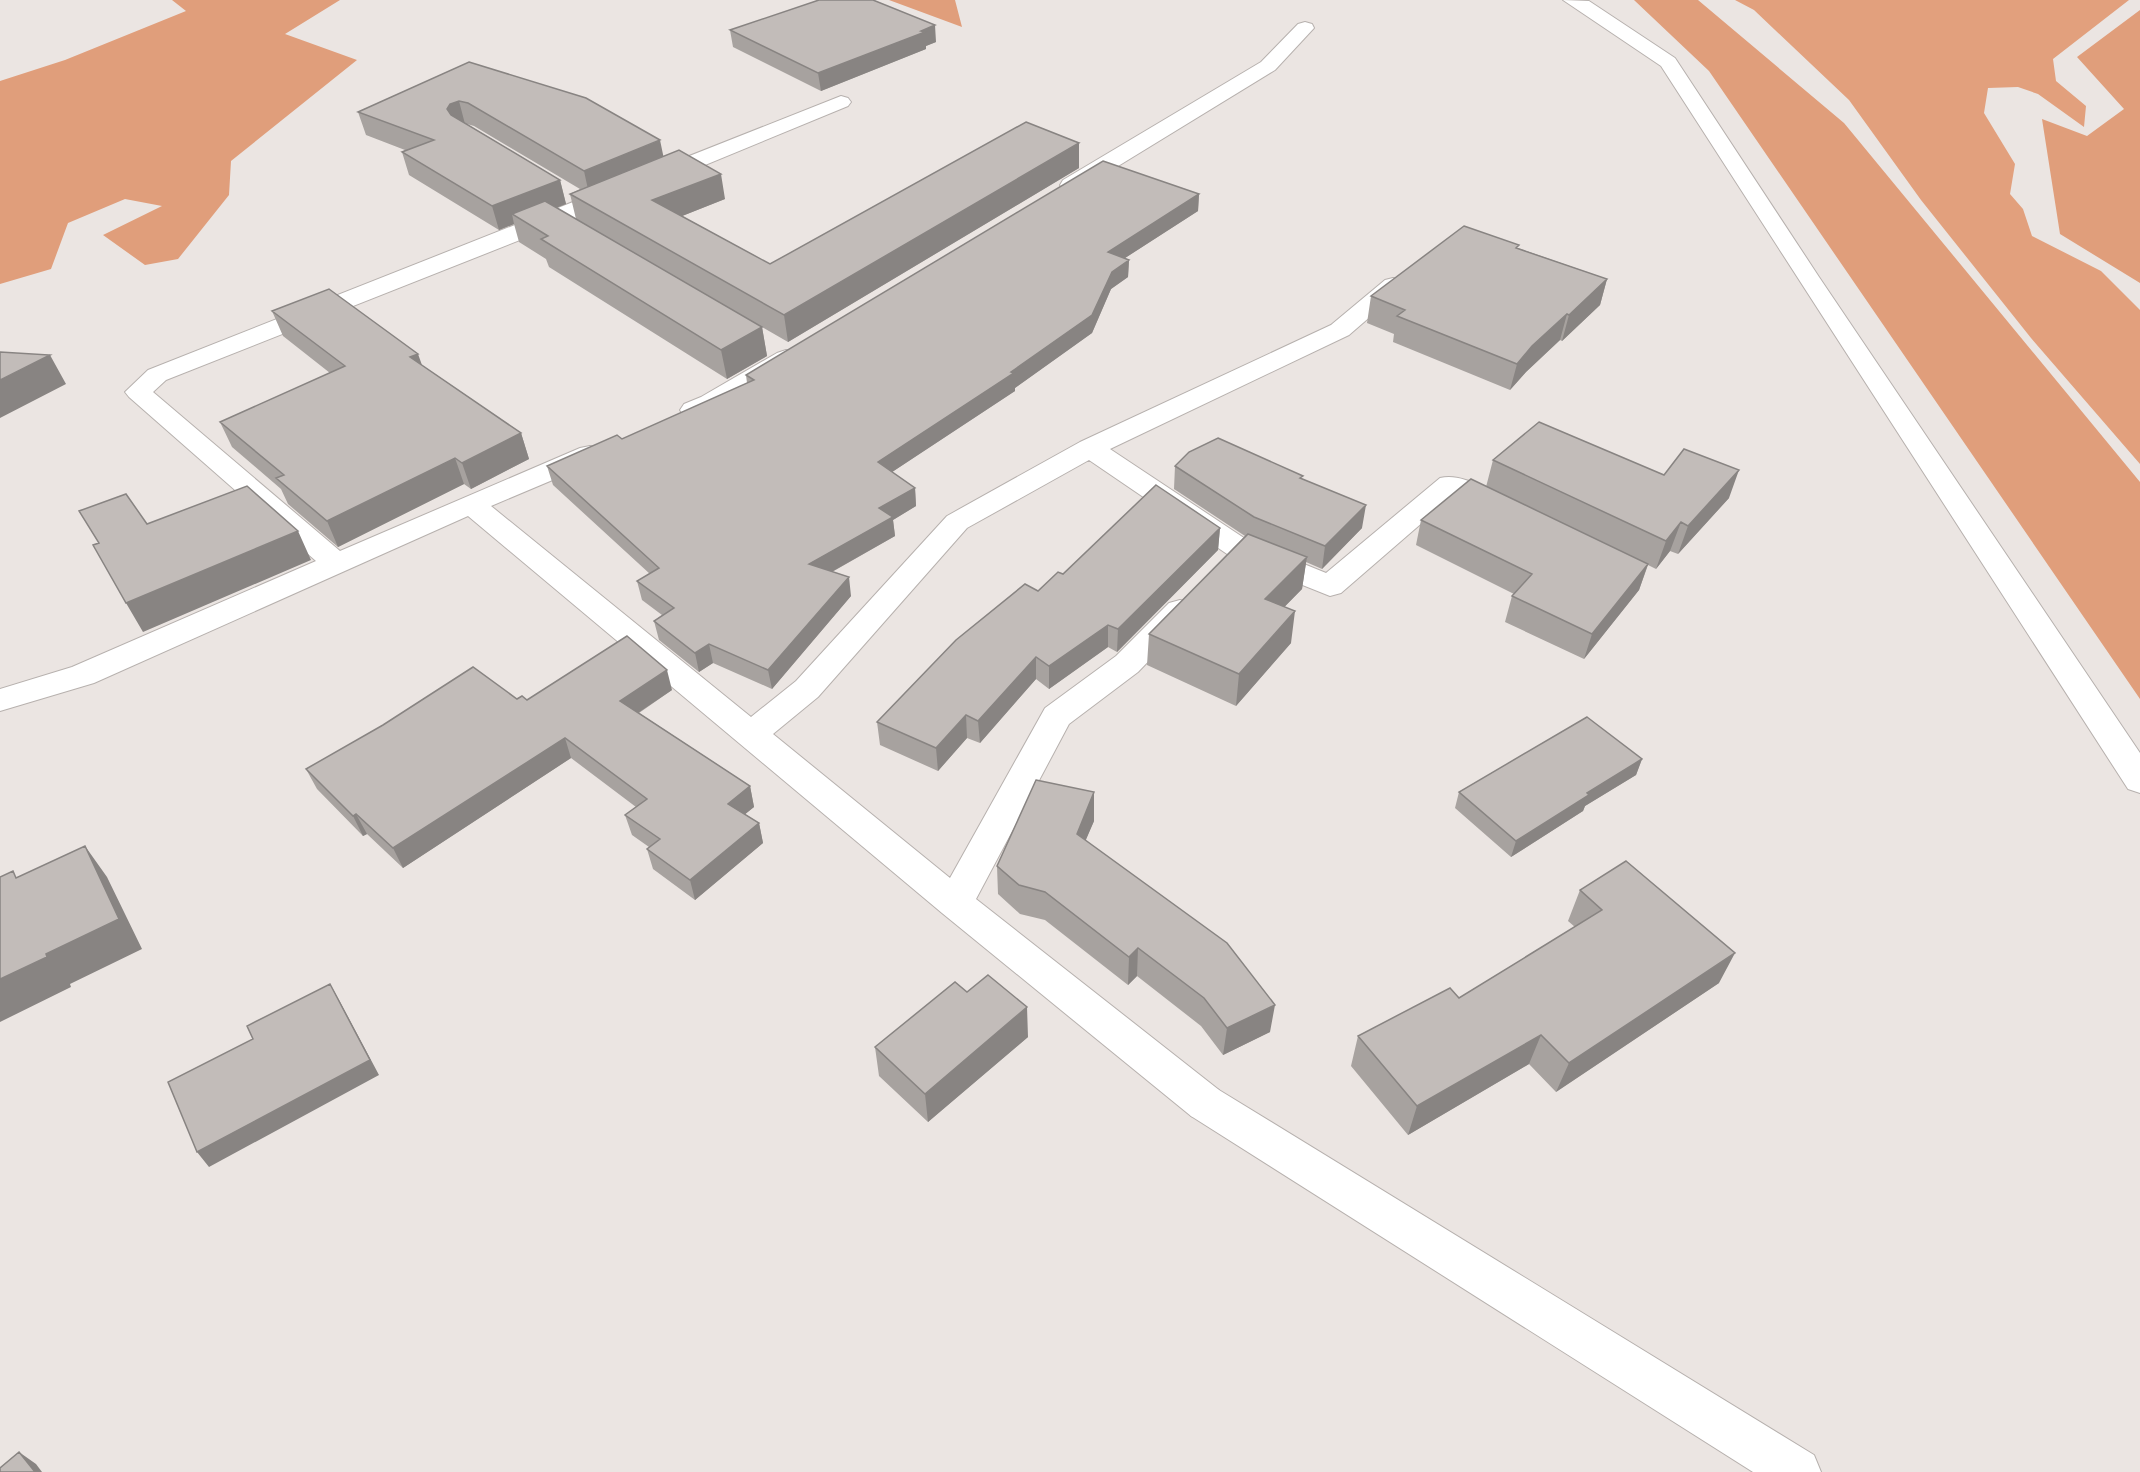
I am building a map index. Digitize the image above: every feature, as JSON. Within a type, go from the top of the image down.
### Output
[{"type":"street","points":[[1572,0],[1668,62],[2140,780]]},
{"type":"street","points":[[1054,195],[1268,66],[1305,28]]},
{"type":"street","points":[[336,563],[138,392],[157,375],[563,224],[578,199],[841,102]]},
{"type":"street","points":[[750,734],[807,689],[957,522],[1090,448],[1340,330],[1393,285]]},
{"type":"street","points":[[678,417],[710,403],[810,343]]},
{"type":"street","points":[[769,344],[789,356]]},
{"type":"street","points":[[0,700],[83,675],[612,444]]},
{"type":"street","points":[[1090,448],[1240,549],[1330,586],[1450,484],[1523,519]]},
{"type":"street","points":[[471,504],[955,903],[1205,1103],[1797,1472]]},
{"type":"street","points":[[955,903],[1056,716],[1127,664],[1240,549]]},
{"type":"shaded area","points":[[172,0],[340,0],[285,34],[357,60],[231,161],[229,195],[178,259],[145,265],[103,235],[162,206],[125,199],[68,223],[51,269],[0,284],[0,81],[65,60],[186,11]]},
{"type":"shaded area","points":[[889,0],[955,0],[962,27]]},
{"type":"shaded area","points":[[1634,0],[1698,0],[1844,123],[2140,482],[2140,699],[1709,71]]},
{"type":"shaded area","points":[[1735,0],[2129,0],[2053,59],[2056,81],[2086,106],[2084,127],[2038,94],[2018,87],[1988,88],[1984,113],[2015,164],[2010,194],[2023,209],[2032,236],[2101,271],[2140,310],[2140,464],[2031,338],[1921,200],[1849,100],[1754,10]]},
{"type":"shaded area","points":[[2140,10],[2140,283],[2060,234],[2042,119],[2087,136],[2124,109],[2077,57]]},
{"type":"building","points":[[819,0],[873,0],[935,25],[921,31],[925,32],[818,73],[730,30]]},
{"type":"building","points":[[469,62],[586,98],[660,140],[584,171],[468,103],[459,101],[450,104],[447,109],[451,115],[560,180],[492,206],[402,152],[434,140],[358,112]]},
{"type":"building","points":[[1026,122],[1079,143],[784,315],[570,194],[679,150],[721,174],[652,200],[770,264]]},
{"type":"building","points":[[1103,161],[1199,194],[1108,252],[1129,260],[1112,272],[1092,315],[1011,372],[1014,373],[878,462],[915,488],[879,508],[893,517],[809,564],[849,577],[768,670],[709,644],[695,653],[654,621],[674,608],[637,581],[659,568],[547,466],[617,435],[622,439],[754,380],[746,375]]},
{"type":"building","points":[[545,201],[762,327],[721,350],[541,239],[548,236],[512,214]]},
{"type":"building","points":[[1464,226],[1519,245],[1516,248],[1607,279],[1532,346],[1517,364],[1397,316],[1405,310],[1371,296]]},
{"type":"building","points":[[329,289],[418,354],[410,357],[521,433],[462,463],[455,458],[327,521],[276,478],[284,475],[220,422],[345,366],[272,311]]},
{"type":"building","points":[[0,352],[50,355],[0,380]]},
{"type":"building","points":[[1539,422],[1664,475],[1684,449],[1739,470],[1688,526],[1681,522],[1666,541],[1493,460]]},
{"type":"building","points":[[1218,438],[1303,476],[1300,478],[1366,505],[1325,546],[1254,517],[1175,466],[1189,452]]},
{"type":"building","points":[[1471,479],[1648,564],[1592,634],[1512,596],[1532,574],[1421,520]]},
{"type":"building","points":[[1156,485],[1220,528],[1118,629],[1108,625],[1049,666],[1036,657],[978,721],[966,715],[936,748],[877,722],[956,640],[1025,584],[1038,591],[1058,572],[1063,574]]},
{"type":"building","points":[[247,486],[298,531],[126,603],[93,545],[99,543],[79,511],[126,494],[147,524]]},
{"type":"building","points":[[1248,534],[1307,557],[1265,599],[1295,611],[1239,674],[1149,634]]},
{"type":"building","points":[[627,636],[667,670],[620,701],[750,786],[728,804],[759,823],[690,880],[647,849],[660,839],[625,815],[647,799],[565,738],[393,848],[356,814],[353,816],[306,769],[383,725],[473,667],[517,699],[522,696],[527,700]]},
{"type":"building","points":[[1587,717],[1642,759],[1516,841],[1459,792]]},
{"type":"building","points":[[1036,780],[1094,792],[1077,834],[1227,943],[1275,1005],[1227,1028],[1204,998],[1138,948],[1129,957],[1045,892],[1019,885],[997,866]]},
{"type":"building","points":[[85,846],[119,919],[0,979],[0,877],[13,871],[16,878]]},
{"type":"building","points":[[1626,861],[1735,953],[1569,1063],[1541,1035],[1417,1106],[1358,1036],[1450,988],[1459,998],[1602,910],[1580,890]]},
{"type":"building","points":[[988,975],[1027,1007],[925,1094],[875,1047],[955,982],[967,992]]},
{"type":"building","points":[[330,984],[370,1060],[197,1152],[168,1082],[253,1039],[247,1026]]},
{"type":"building","points":[[19,1452],[35,1472],[0,1472],[0,1468]]}]
